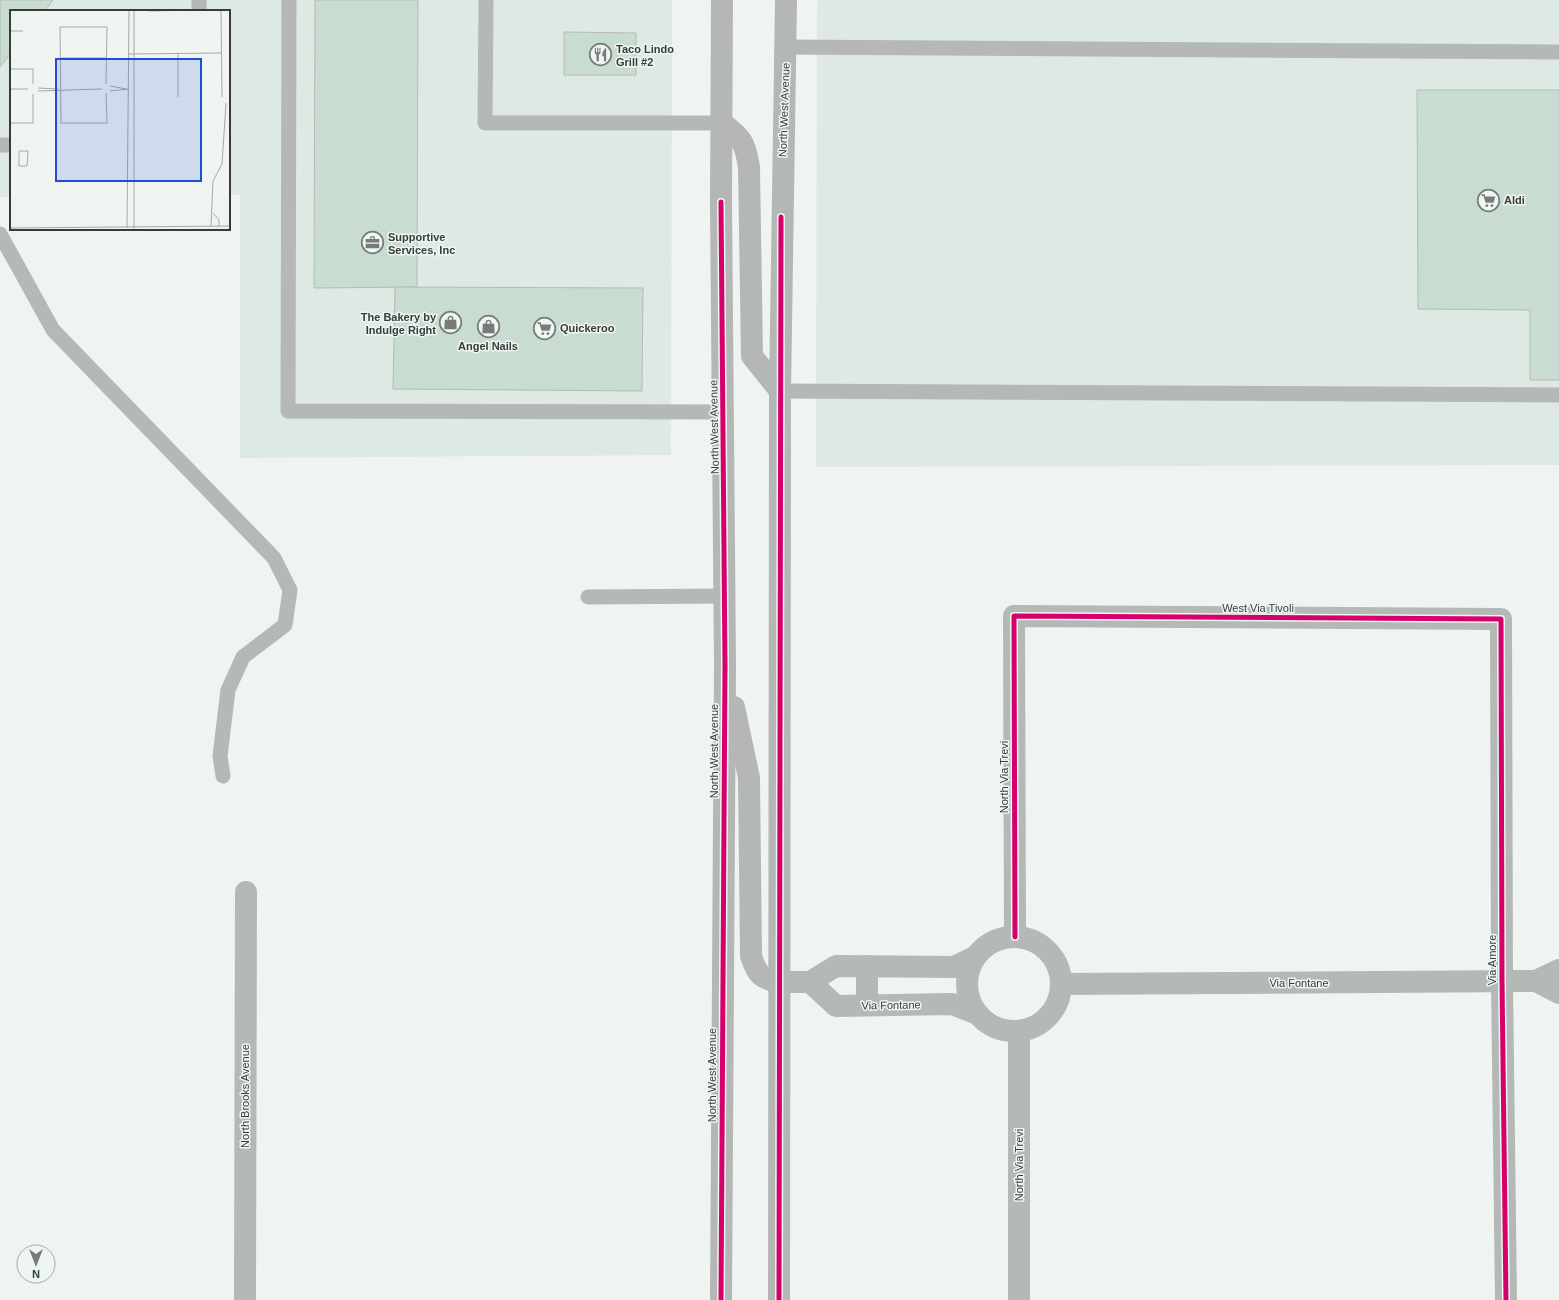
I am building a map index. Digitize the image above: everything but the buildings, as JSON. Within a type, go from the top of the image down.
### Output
[{"type":"main road","name":"North West Avenue","points":[[721,1300],[725,665],[722,0]]},
{"type":"main road","name":"North West Avenue","points":[[779,1300],[780,391],[781,217],[786,0]]},
{"type":"main road","points":[[722,123],[737,134],[746,147],[749,167],[752,356],[780,391]]},
{"type":"main road","points":[[725,665],[749,778],[751,956],[755,969],[765,979],[779,982]]},
{"type":"street","name":"West Via Tivoli","points":[[1014,616],[1501,619]]},
{"type":"street","name":"North Via Trevi","points":[[1014,616],[1015,937]]},
{"type":"street","name":"Via Amore","points":[[1501,619],[1502,981],[1506,1300]]},
{"type":"street","name":"North Brooks Avenue","points":[[244,1300],[246,892]]},
{"type":"street","points":[[779,982],[810,982],[836,966],[954,967],[975,957],[986,946],[1000,939],[1015,937],[1030,940],[1043,947],[1054,958],[1060,972],[1062,984],[1057,1002],[1048,1016],[1036,1025],[1019,1031],[1005,1030],[990,1024],[978,1014],[970,1001],[967,986],[969,971],[975,957]]},
{"type":"street","points":[[867,966],[867,1006]]},
{"type":"street","name":"Via Fontane","points":[[1062,984],[1536,981],[1559,970]]},
{"type":"street","name":"Via Fontane","points":[[1536,981],[1559,993]]},
{"type":"street","name":"Via Fontane","points":[[810,982],[836,1006],[952,1004],[978,1014]]},
{"type":"street","name":"North Via Trevi","points":[[1019,1031],[1019,1300]]},
{"type":"lane","points":[[289,0],[288,411],[724,412]]},
{"type":"lane","points":[[486,0],[485,123],[722,123]]},
{"type":"lane","points":[[786,47],[1559,52]]},
{"type":"lane","points":[[0,234],[53,330],[274,558],[290,590],[285,625],[243,657],[228,690],[220,756],[223,776]]},
{"type":"lane","points":[[780,391],[1559,395]]},
{"type":"lane","points":[[588,597],[725,596]]},
{"type":"shaded area","points":[[0,0],[672,0],[671,455],[240,458],[240,195],[230,195],[230,10],[10,10],[10,197],[0,197]]},
{"type":"shaded area","points":[[817,0],[1559,0],[1559,465],[816,467]]},
{"type":"cycle path","points":[[721,202],[725,665],[721,1300]]},
{"type":"cycle path","points":[[779,1300],[781,217]]},
{"type":"cycle path","points":[[1015,937],[1014,616],[1501,619],[1502,981],[1506,1300]]},
{"type":"place","name":"Taco Lindo Grill #2","points":[[600,55]]},
{"type":"place","name":"Aldi","points":[[1488,200]]},
{"type":"place","name":"Supportive Services, Inc","points":[[373,243]]},
{"type":"place","name":"The Bakery by Indulge Right","points":[[451,323]]},
{"type":"place","name":"Angel Nails","points":[[488,326]]},
{"type":"place","name":"Quickeroo","points":[[545,328]]}]
